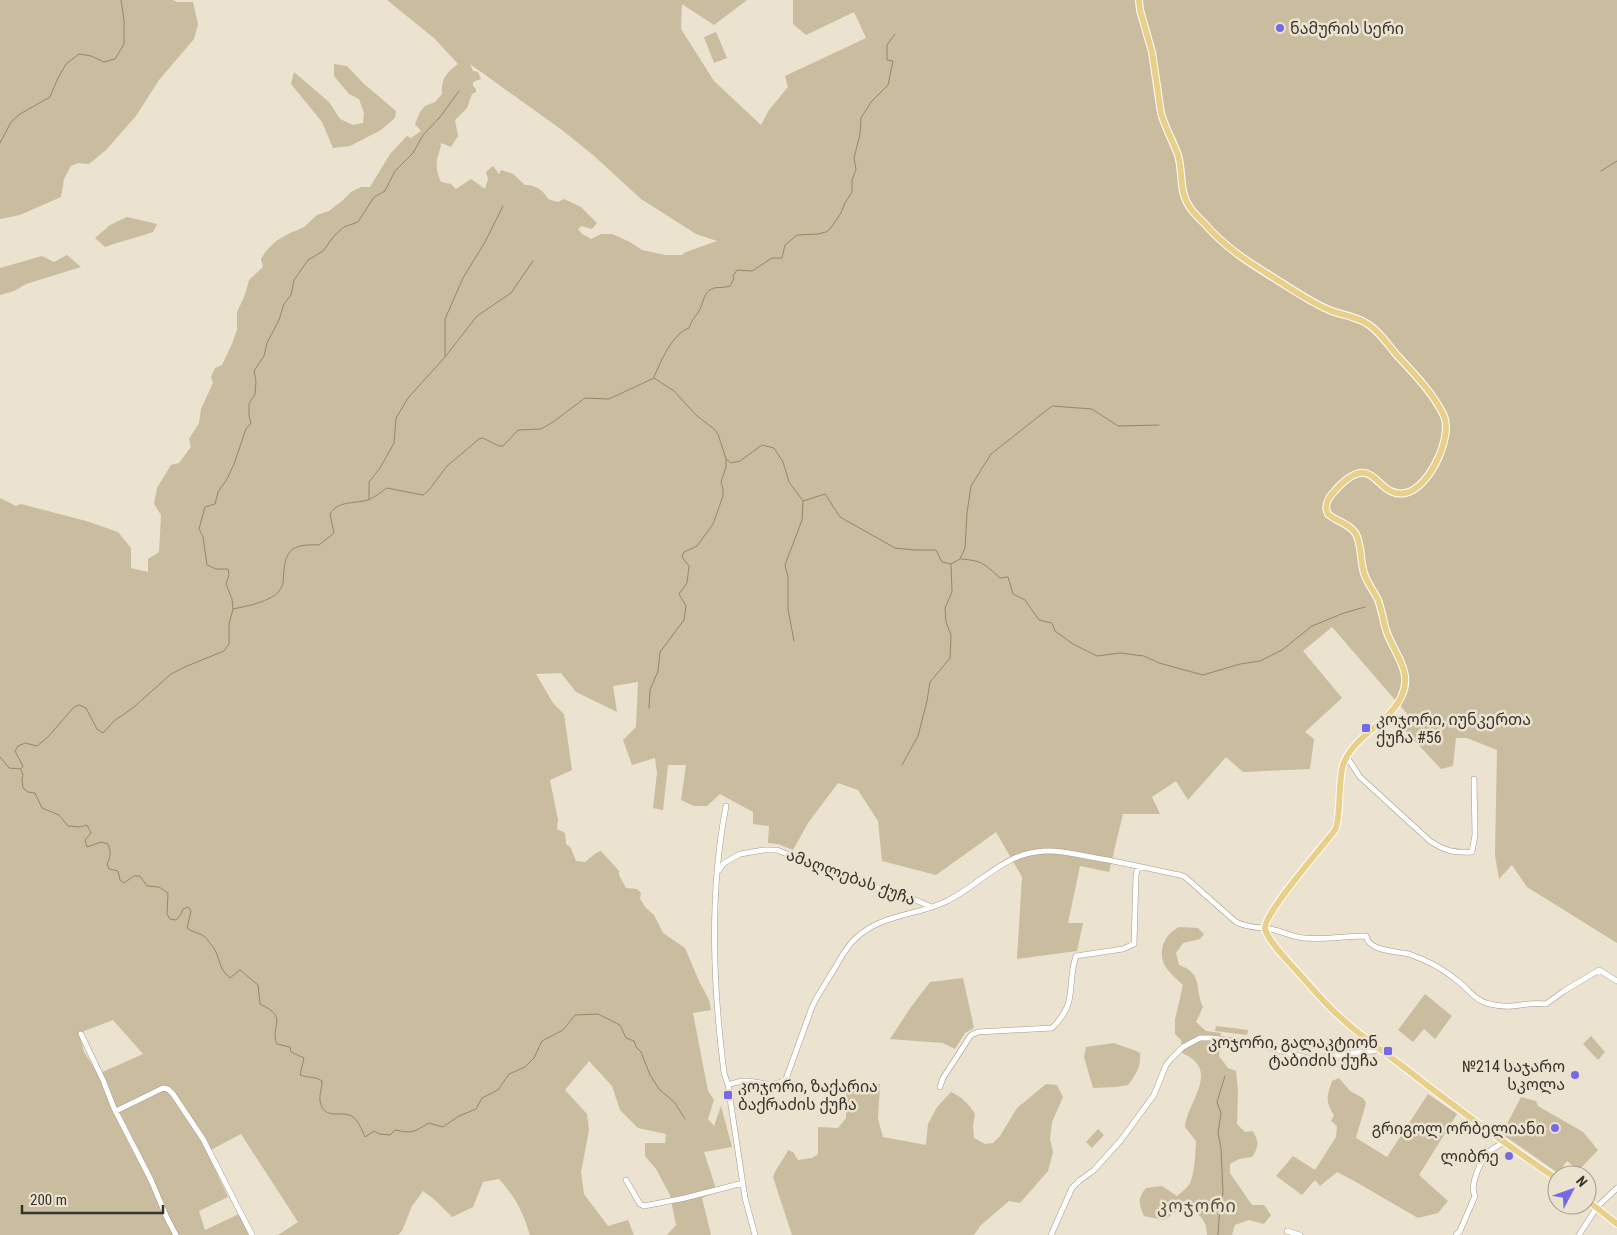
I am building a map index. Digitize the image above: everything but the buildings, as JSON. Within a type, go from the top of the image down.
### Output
[{"type":"main road","points":[[1139,0],[1152,52],[1163,122],[1178,155],[1184,196],[1190,208],[1226,246],[1245,260],[1326,309],[1359,319],[1373,328],[1427,391],[1445,420],[1446,434],[1436,462],[1423,482],[1414,490],[1404,494],[1393,492],[1367,474],[1358,472],[1336,489],[1330,496],[1326,506],[1328,514],[1332,518],[1346,524],[1352,529],[1357,538],[1364,574],[1379,602],[1392,645],[1401,660],[1405,674],[1403,693],[1397,705],[1357,742],[1347,757],[1340,778],[1337,826],[1275,908],[1265,923],[1265,928],[1280,951],[1328,1006],[1380,1049],[1503,1142],[1547,1172]]},
{"type":"main road","points":[[1597,1207],[1617,1224]]},
{"type":"street","points":[[1347,757],[1360,777],[1430,841],[1442,849],[1457,853],[1472,852],[1475,835],[1474,779]]},
{"type":"street","points":[[726,806],[720,837],[714,967],[724,1073],[728,1085],[745,1198],[755,1235]]},
{"type":"street","name":"ამაღლებას ქუჩა","points":[[718,871],[724,863],[740,854],[777,850],[849,879],[911,898],[929,906]]},
{"type":"street","points":[[728,1085],[739,1081],[778,1084],[786,1079],[812,1007],[842,955],[854,940],[868,929],[891,918],[952,898],[994,869],[1016,857],[1031,852],[1048,851],[1075,854],[1185,877],[1236,922],[1246,927],[1265,928],[1303,938],[1366,936],[1371,944],[1378,947],[1400,954],[1407,954],[1435,965],[1461,983],[1478,1000],[1504,1006],[1535,1002],[1546,1004],[1599,970],[1617,981]]},
{"type":"street","points":[[940,1087],[943,1078],[971,1035],[978,1032],[1052,1028],[1057,1024],[1068,1007],[1073,965],[1076,956],[1123,949],[1134,944],[1136,875],[1138,867]]},
{"type":"street","points":[[81,1034],[176,1235]]},
{"type":"street","points":[[1051,1235],[1072,1188],[1094,1170],[1122,1140],[1154,1095],[1166,1065],[1191,1042],[1200,1038],[1211,1038],[1252,1043],[1311,1059],[1374,1052],[1380,1049]]},
{"type":"street","points":[[116,1111],[163,1088],[168,1089],[203,1139],[252,1235]]},
{"type":"street","points":[[1456,1235],[1460,1231],[1475,1196],[1473,1193],[1474,1184],[1481,1165],[1489,1152],[1503,1142]]},
{"type":"street","points":[[626,1180],[640,1204],[644,1206],[743,1183]]},
{"type":"street","points":[[1597,1207],[1617,1188]]},
{"type":"street","points":[[1578,1235],[1592,1215]]},
{"type":"street","points":[[1287,1231],[1300,1235]]},
{"type":"shaded area","points":[[0,0],[173,0],[177,2],[193,2],[198,24],[194,39],[159,80],[136,116],[106,150],[89,164],[78,163],[71,166],[64,179],[61,197],[20,215],[0,219]]},
{"type":"shaded area","points":[[387,0],[747,0],[714,25],[682,4],[681,29],[714,81],[761,125],[769,110],[788,87],[785,76],[866,38],[854,12],[806,35],[793,24],[793,0],[1617,0],[1617,943],[1527,887],[1512,865],[1499,879],[1495,855],[1497,750],[1467,738],[1456,738],[1453,766],[1441,769],[1401,726],[1409,716],[1332,627],[1303,651],[1342,698],[1305,732],[1314,739],[1310,769],[1243,772],[1226,757],[1188,800],[1176,781],[1152,797],[1160,814],[1123,814],[1109,872],[1080,866],[1068,923],[1083,923],[1077,951],[1017,959],[1022,877],[996,832],[936,875],[882,861],[878,821],[858,790],[838,783],[808,823],[793,850],[778,844],[768,843],[769,826],[753,824],[753,812],[720,794],[707,806],[694,806],[681,800],[686,765],[668,765],[663,810],[653,808],[657,773],[655,758],[632,765],[623,740],[636,727],[638,682],[613,686],[617,712],[576,692],[561,673],[536,674],[553,703],[564,714],[572,770],[550,780],[558,820],[557,829],[565,833],[566,844],[571,848],[576,861],[585,862],[601,851],[619,871],[619,875],[626,888],[637,889],[641,893],[640,899],[654,915],[663,933],[685,948],[709,1000],[711,1010],[693,1013],[708,1091],[714,1100],[708,1119],[714,1126],[721,1106],[732,1147],[704,1152],[717,1192],[702,1198],[711,1235],[667,1235],[676,1225],[670,1195],[656,1169],[645,1156],[645,1143],[665,1143],[666,1134],[638,1128],[620,1110],[612,1086],[589,1061],[565,1090],[587,1114],[589,1130],[581,1172],[584,1194],[608,1226],[628,1220],[634,1235],[530,1235],[518,1205],[499,1179],[483,1182],[473,1207],[452,1217],[423,1191],[412,1206],[402,1231],[398,1235],[278,1235],[298,1222],[241,1134],[207,1152],[228,1197],[199,1211],[205,1230],[241,1213],[251,1235],[0,1235],[0,498],[16,506],[21,504],[86,521],[118,532],[131,548],[131,568],[148,572],[148,559],[159,552],[161,515],[154,504],[157,488],[171,465],[179,463],[191,447],[189,439],[199,423],[201,409],[213,383],[211,377],[215,368],[222,365],[237,330],[237,312],[245,295],[249,280],[263,267],[261,259],[276,241],[304,227],[317,215],[329,211],[351,192],[361,187],[370,187],[390,154],[407,136],[411,138],[421,131],[415,124],[420,112],[425,106],[435,102],[442,94],[442,84],[445,77],[458,64],[434,38]],"holes":[[[470,64],[562,130],[593,155],[641,199],[696,234],[717,241],[682,255],[665,255],[642,250],[612,234],[601,234],[591,239],[582,234],[578,229],[581,226],[592,229],[597,223],[581,207],[564,199],[558,202],[548,199],[539,189],[525,185],[513,174],[501,170],[499,174],[493,166],[486,172],[488,179],[485,189],[471,179],[456,189],[451,184],[441,182],[437,166],[441,143],[451,147],[458,136],[455,120],[467,108],[472,94],[476,92],[473,82],[481,79],[478,72],[473,71]],[[113,1020],[143,1054],[98,1074],[84,1052],[79,1033]]]},
{"type":"shaded area","points":[[716,32],[727,58],[714,63],[704,37]]},
{"type":"shaded area","points":[[334,64],[347,66],[363,83],[396,111],[395,118],[381,130],[350,146],[333,148],[322,122],[291,84],[294,72],[329,102],[340,119],[353,125],[363,123],[364,113],[359,99],[349,94],[334,76]]},
{"type":"shaded area","points":[[127,217],[157,224],[153,232],[105,247],[95,238],[110,225]]},
{"type":"shaded area","points":[[67,255],[81,267],[26,284],[14,291],[0,295],[0,268],[42,256],[54,262]]},
{"type":"shaded area","points":[[1179,927],[1198,928],[1204,934],[1200,939],[1183,943],[1176,953],[1179,965],[1192,973],[1197,982],[1203,1007],[1196,1022],[1206,1031],[1221,1033],[1219,1056],[1228,1068],[1236,1071],[1238,1091],[1237,1124],[1245,1132],[1253,1131],[1257,1141],[1257,1147],[1252,1157],[1239,1159],[1230,1164],[1230,1173],[1252,1205],[1264,1205],[1271,1215],[1264,1224],[1249,1220],[1235,1225],[1232,1235],[1207,1235],[1207,1229],[1200,1216],[1187,1209],[1181,1208],[1164,1220],[1144,1216],[1140,1205],[1141,1195],[1146,1188],[1162,1186],[1177,1196],[1191,1182],[1194,1164],[1196,1141],[1185,1127],[1199,1087],[1200,1068],[1194,1060],[1182,1053],[1181,1040],[1175,1034],[1175,1020],[1183,985],[1172,975],[1162,958],[1164,943],[1170,934]]},
{"type":"shaded area","points":[[963,978],[974,1028],[965,1033],[955,1049],[943,1043],[890,1039],[930,982]]},
{"type":"shaded area","points":[[1425,994],[1452,1016],[1435,1039],[1424,1029],[1413,1042],[1398,1030]]},
{"type":"shaded area","points":[[1216,1026],[1248,1030],[1247,1035],[1215,1031]]},
{"type":"shaded area","points":[[1591,1036],[1605,1052],[1598,1060],[1583,1044]]},
{"type":"shaded area","points":[[1114,1043],[1140,1053],[1140,1062],[1137,1070],[1128,1085],[1093,1088],[1084,1057],[1086,1047]]},
{"type":"shaded area","points":[[1339,1078],[1350,1091],[1363,1098],[1366,1103],[1356,1138],[1387,1157],[1428,1094],[1457,1114],[1419,1175],[1448,1201],[1438,1213],[1418,1218],[1337,1172],[1320,1186],[1315,1180],[1302,1195],[1276,1176],[1293,1156],[1315,1170],[1336,1137],[1337,1126],[1331,1121],[1334,1115],[1329,1106],[1328,1098],[1332,1081]]},
{"type":"shaded area","points":[[846,1083],[880,1084],[878,1119],[883,1137],[926,1145],[928,1124],[937,1107],[951,1092],[962,1099],[973,1110],[975,1114],[974,1138],[985,1144],[993,1143],[1000,1136],[1017,1108],[1046,1084],[1057,1085],[1063,1097],[1052,1122],[1050,1139],[1053,1152],[1048,1171],[1020,1203],[1009,1201],[981,1225],[974,1235],[792,1235],[773,1177],[788,1150],[793,1152],[798,1160],[812,1158],[818,1154],[818,1127],[838,1128],[846,1118]]},
{"type":"shaded area","points":[[1521,1097],[1536,1101],[1538,1106],[1583,1132],[1598,1150],[1584,1165],[1572,1165],[1567,1161],[1564,1165],[1547,1165],[1502,1134]]},
{"type":"shaded area","points":[[1098,1129],[1104,1135],[1092,1148],[1086,1142]]},
{"type":"waterway","points":[[0,143],[11,122],[20,114],[50,97],[66,64],[79,54],[91,56],[104,62],[115,59],[124,44],[124,20],[121,0]]},
{"type":"waterway","points":[[654,377],[672,342],[689,328],[710,290],[730,286],[737,270],[752,271],[772,258],[782,258],[785,245],[797,235],[818,234],[830,229],[852,192],[852,180],[856,169],[854,158],[860,134],[861,118],[871,102],[888,85],[893,61],[887,60],[887,45],[895,34]]},
{"type":"waterway","points":[[233,609],[232,599],[226,584],[229,575],[228,569],[216,569],[207,565],[203,537],[199,529],[205,507],[215,504],[218,492],[227,479],[246,429],[251,423],[249,404],[255,394],[256,381],[254,371],[264,356],[267,343],[279,320],[284,304],[291,295],[294,280],[308,260],[323,251],[334,236],[344,227],[358,222],[374,197],[385,191],[395,171],[413,153],[423,135],[440,117],[459,91]]},
{"type":"waterway","points":[[1601,171],[1617,161]]},
{"type":"waterway","points":[[445,356],[445,319],[463,278],[485,242],[503,206]]},
{"type":"waterway","points":[[369,500],[369,482],[380,468],[394,443],[396,418],[408,398],[445,357],[477,316],[511,293],[533,261]]},
{"type":"waterway","points":[[0,757],[9,768],[21,769],[23,766],[15,751],[18,746],[25,743],[37,746],[48,737],[74,707],[79,705],[86,708],[97,729],[103,733],[114,721],[134,707],[171,674],[224,651],[229,644],[229,624],[233,609],[261,602],[274,596],[283,583],[287,556],[294,548],[299,546],[319,545],[334,533],[330,514],[338,506],[365,501],[387,488],[423,495],[447,466],[479,439],[483,438],[503,446],[518,430],[541,429],[585,398],[609,399],[654,378],[674,391],[696,415],[714,429],[718,434],[726,459],[731,463],[740,461],[762,445],[774,448],[783,462],[789,482],[803,501],[825,494],[840,517],[895,548],[936,550],[942,562],[951,564],[960,559],[965,548],[971,486],[991,454],[1052,406],[1092,409],[1118,426],[1159,425]]},
{"type":"waterway","points":[[649,708],[650,690],[658,671],[660,652],[684,620],[686,606],[679,594],[687,583],[689,566],[682,557],[684,552],[697,546],[713,524],[723,496],[721,482],[726,467],[726,459]]},
{"type":"waterway","points":[[794,641],[788,609],[788,577],[785,565],[802,520],[803,501]]},
{"type":"waterway","points":[[961,559],[982,564],[1000,578],[1008,577],[1013,594],[1025,600],[1039,620],[1052,623],[1055,631],[1073,644],[1097,656],[1120,653],[1144,656],[1159,663],[1203,675],[1240,664],[1260,661],[1282,650],[1312,626],[1365,607]]},
{"type":"waterway","points":[[902,765],[918,736],[930,682],[950,658],[951,635],[946,622],[945,608],[952,592],[951,564]]},
{"type":"waterway","points":[[21,770],[23,774],[23,788],[28,792],[35,793],[42,808],[59,815],[68,826],[80,827],[87,825],[91,833],[85,840],[87,847],[101,842],[108,844],[110,854],[107,864],[109,869],[118,871],[120,880],[124,883],[134,876],[140,876],[147,886],[159,887],[168,893],[167,914],[170,919],[176,920],[183,909],[188,907],[191,911],[187,928],[208,940],[226,974],[230,978],[240,970],[258,985],[260,1004],[274,1013],[276,1018],[275,1037],[277,1044],[290,1047],[291,1052],[304,1058],[300,1075],[317,1078],[322,1081],[320,1101],[325,1111],[353,1117],[359,1124],[365,1137],[374,1131],[379,1134],[390,1135],[395,1130],[413,1131],[429,1123],[443,1127],[459,1116],[476,1109],[482,1098],[498,1090],[509,1074],[525,1067],[534,1058],[542,1041],[563,1030],[575,1015],[598,1014],[620,1025],[626,1038],[634,1041],[636,1047],[641,1052],[650,1075],[659,1089],[675,1103],[685,1119]]},
{"type":"waterway","points":[[1218,1235],[1223,1193],[1221,1148],[1218,1133],[1221,1113],[1217,1102],[1225,1076]]},
{"type":"place","name":"ნამურის სერი","points":[[1280,28]]},
{"type":"place","name":"კოჯორი, იუნკერთა ქუჩა #56","points":[[1366,728]]},
{"type":"place","name":"კოჯორი, გალაკტიონ ტაბიძის ქუჩა","points":[[1388,1051]]},
{"type":"place","name":"№214 საჯარო სკოლა","points":[[1575,1075]]},
{"type":"place","name":"კოჯორი, ზაქარია ბაქრაძის ქუჩა","points":[[728,1095]]},
{"type":"place","name":"გრიგოლ ორბელიანი","points":[[1555,1128]]},
{"type":"place","name":"ლიბრე","points":[[1509,1156]]},
{"type":"district","name":"კოჯორი","points":[[1197,1205]]}]
